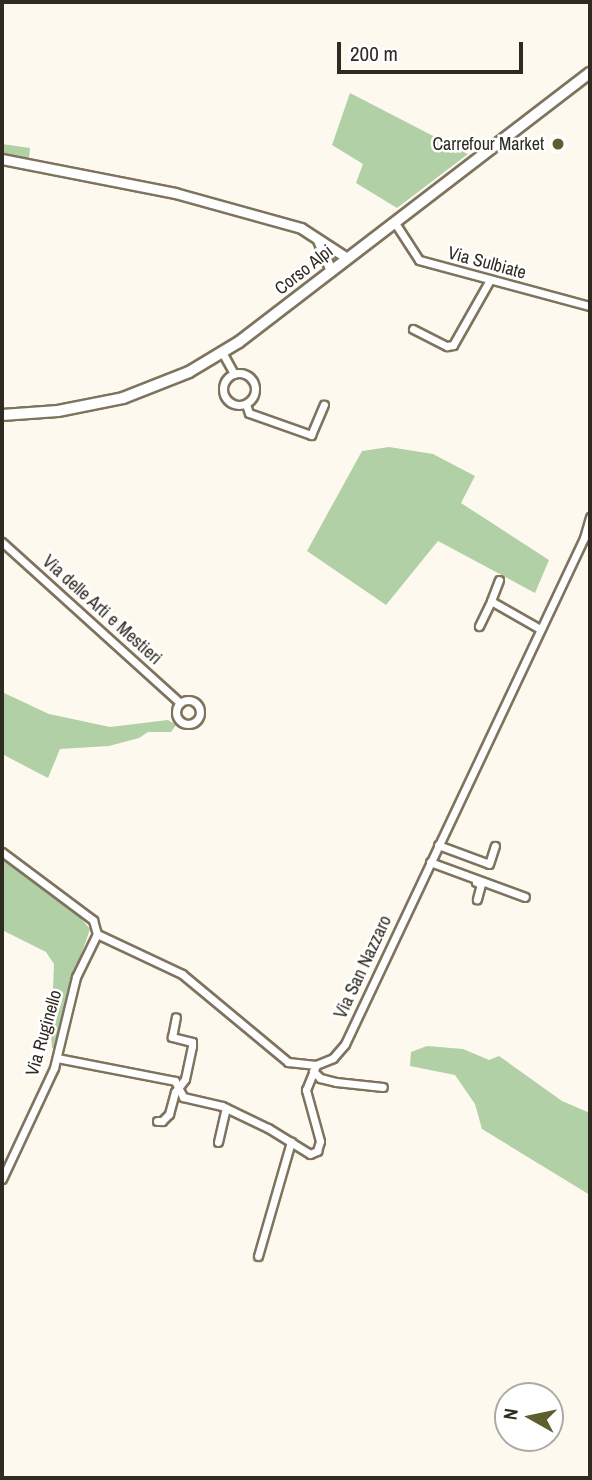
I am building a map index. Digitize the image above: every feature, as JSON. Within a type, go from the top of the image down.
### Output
[{"type":"main road","name":"Corso Alpi","points":[[2,415],[58,411],[123,398],[170,381],[222,352],[590,73]]},
{"type":"street","points":[[2,159],[161,190],[305,229],[347,258]]},
{"type":"street","name":"Via Sulbiate","points":[[395,223],[419,260],[590,306]]},
{"type":"street","points":[[317,238],[331,270]]},
{"type":"street","points":[[413,329],[447,346],[453,345],[489,280]]},
{"type":"street","points":[[222,352],[234,374]]},
{"type":"street","points":[[234,374],[246,375],[254,383],[253,395],[246,404],[234,405],[225,398],[223,386],[234,374]]},
{"type":"street","points":[[246,404],[250,413],[311,435],[324,405]]},
{"type":"street","name":"Via San Nazzaro","points":[[315,1068],[333,1058],[345,1044],[540,629],[587,540],[590,517]]},
{"type":"street","name":"Via delle Arti e Mestieri","points":[[2,542],[180,703]]},
{"type":"street","points":[[479,626],[499,580]]},
{"type":"street","points":[[491,601],[540,629]]},
{"type":"street","points":[[438,845],[489,864],[495,846]]},
{"type":"street","points":[[2,852],[93,920],[97,934],[182,974],[288,1062],[315,1068]]},
{"type":"street","points":[[430,864],[525,897]]},
{"type":"street","points":[[430,864],[481,884],[477,899]]},
{"type":"street","name":"Via Ruginello","points":[[2,1179],[57,1058],[76,977],[97,934]]},
{"type":"street","points":[[157,1121],[162,1121],[169,1114],[178,1088],[186,1079],[192,1042],[172,1037],[176,1017]]},
{"type":"street","points":[[57,1058],[170,1080],[183,1097],[220,1106],[310,1154],[319,1147],[306,1090],[315,1068]]},
{"type":"street","points":[[315,1068],[320,1078],[383,1087]]},
{"type":"street","points":[[218,1142],[220,1106]]},
{"type":"street","points":[[258,1256],[291,1142]]},
{"type":"green space","points":[[350,93],[468,154],[397,208],[356,183],[363,164],[332,145]]},
{"type":"green space","points":[[2,144],[30,148],[29,158],[2,154]]},
{"type":"green space","points":[[389,447],[433,454],[475,476],[461,503],[549,560],[535,593],[438,541],[386,605],[307,551],[362,451]]},
{"type":"green space","points":[[2,692],[49,714],[110,727],[168,720],[176,725],[171,732],[148,732],[139,738],[109,746],[60,749],[48,778],[2,754]]},
{"type":"green space","points":[[2,856],[78,915],[90,929],[74,976],[56,1049],[52,1048],[51,1036],[54,964],[46,952],[2,930]]},
{"type":"green space","points":[[427,1046],[463,1049],[489,1060],[499,1056],[562,1101],[590,1113],[590,1195],[482,1129],[475,1104],[455,1075],[410,1066],[411,1052]]},
{"type":"place","name":"Carrefour Market","points":[[558,144]]}]
